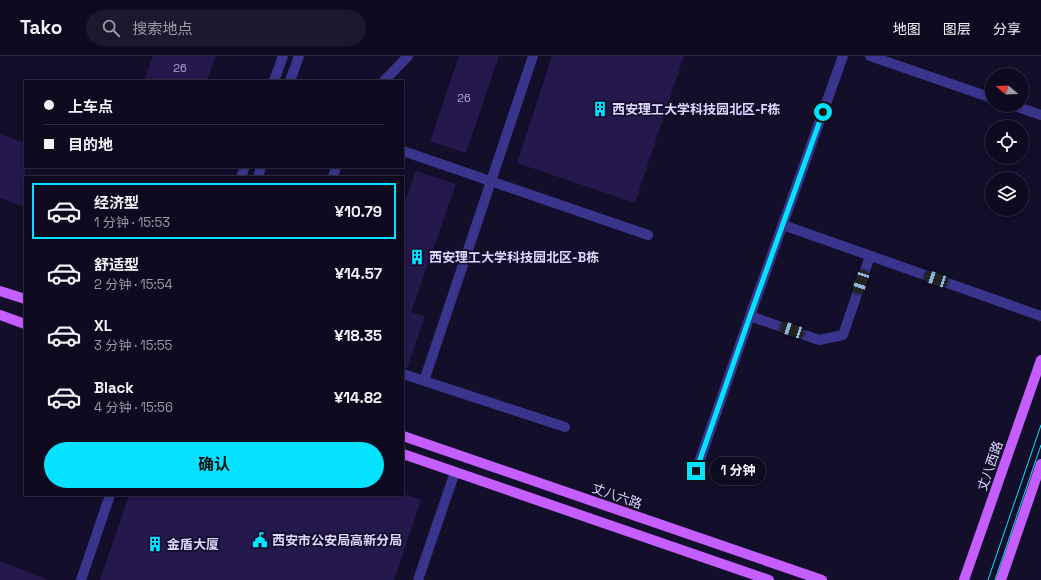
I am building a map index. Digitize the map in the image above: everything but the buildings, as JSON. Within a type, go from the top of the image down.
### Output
[{"type":"main road","points":[[0,291],[24,299]]},
{"type":"main road","points":[[0,316],[24,324]]},
{"type":"main road","name":"丈八西路","points":[[964,580],[1041,360]]},
{"type":"main road","name":"丈八六路","points":[[404,436],[822,580]]},
{"type":"main road","points":[[404,454],[769,580]]},
{"type":"main road","points":[[1001,580],[1041,464]]},
{"type":"street","points":[[274,80],[283,56]]},
{"type":"street","points":[[290,80],[299,56]]},
{"type":"street","points":[[385,80],[408,56]]},
{"type":"street","points":[[424,380],[533,56]]},
{"type":"street","points":[[696,471],[843,56]]},
{"type":"street","points":[[870,56],[985,96]]},
{"type":"street","points":[[1029,111],[1041,115]]},
{"type":"street","points":[[404,151],[648,235]]},
{"type":"street","points":[[783,225],[1041,316]]},
{"type":"street","points":[[750,316],[819,340],[843,335],[870,256]]},
{"type":"street","points":[[404,374],[565,427]]},
{"type":"street","points":[[418,580],[455,472]]},
{"type":"street","points":[[81,580],[110,496]]},
{"type":"tram line","points":[[988,580],[1041,425]]},
{"type":"tram line","points":[[995,580],[1041,445]]},
{"type":"place","name":"西安理工大学科技园北区-F栋","points":[[600,109]]},
{"type":"place","name":"西安理工大学科技园北区-B栋","points":[[417,257]]},
{"type":"place","name":"西安市公安局高新分局","points":[[260,540]]},
{"type":"place","name":"金盾大厦","points":[[155,544]]},
{"type":"route","points":[[696,471],[823,112]]}]
